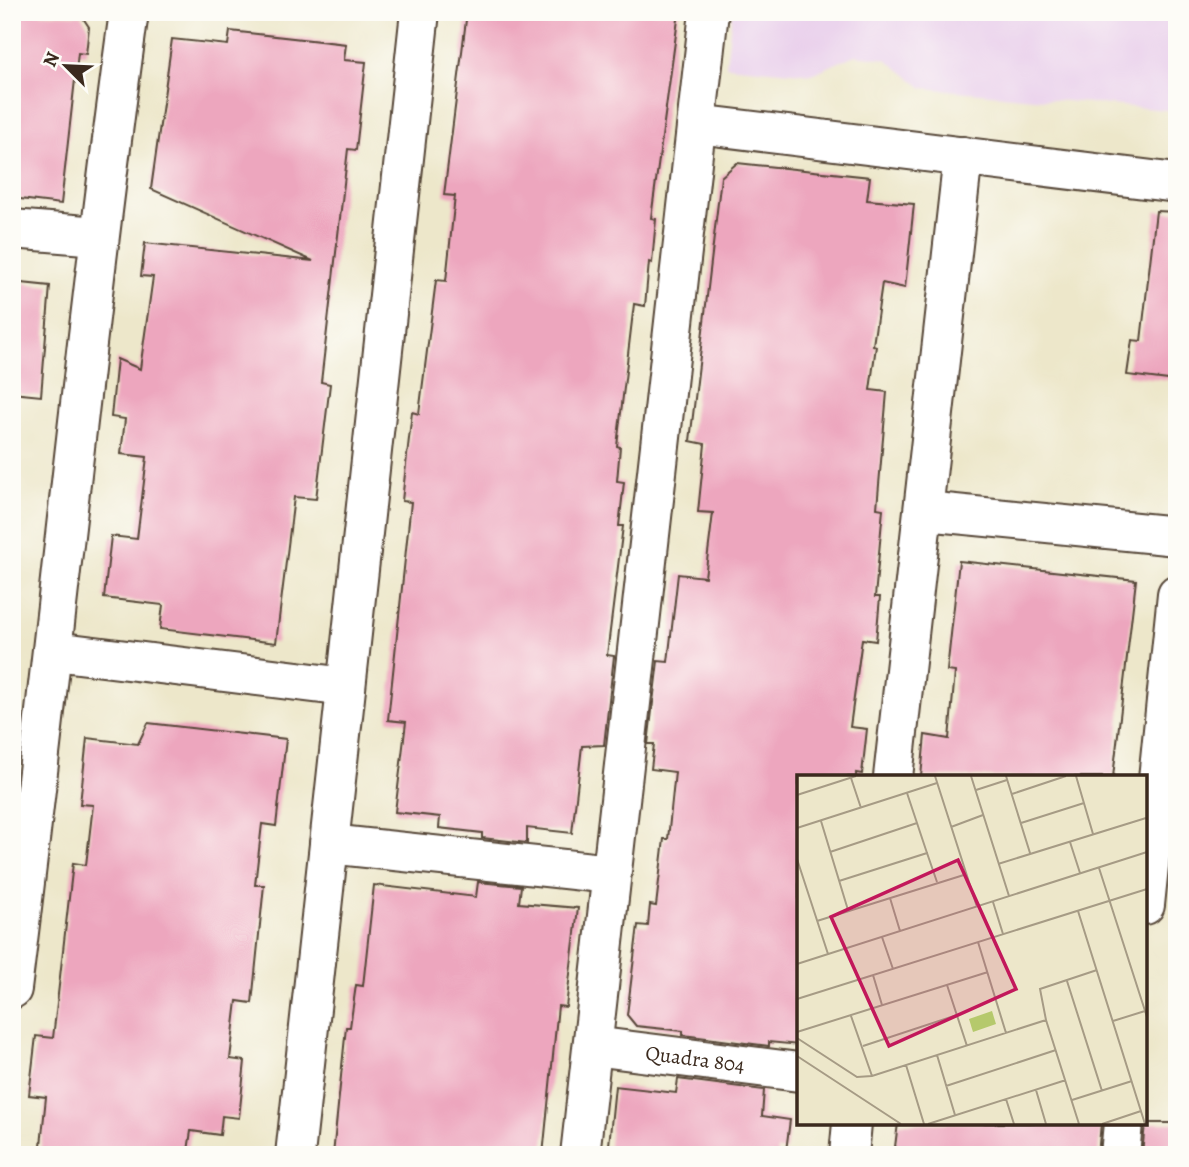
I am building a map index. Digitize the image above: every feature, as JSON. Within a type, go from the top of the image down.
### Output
[{"type":"street","points":[[12,989],[54,651],[98,236],[130,12]]},
{"type":"street","points":[[580,1155],[709,12]]},
{"type":"street","points":[[295,1155],[346,687],[411,13]]},
{"type":"street","points":[[697,124],[1177,183]]},
{"type":"street","points":[[893,775],[963,156]]},
{"type":"street","points":[[12,229],[98,236]]},
{"type":"street","points":[[925,511],[1177,536]]},
{"type":"street","points":[[1147,886],[1177,594]]},
{"type":"street","points":[[54,651],[346,687]]},
{"type":"street","points":[[328,844],[611,874]]},
{"type":"street","name":"Quadra 804","points":[[593,1046],[797,1072]]},
{"type":"street","points":[[849,1155],[852,1125]]},
{"type":"street","points":[[1120,1155],[1123,1125]]},
{"type":"shaded area","points":[[732,12],[1177,12],[1177,111],[923,88],[886,59],[855,55],[812,74],[726,66]]},
{"type":"building","points":[[12,12],[81,15],[89,27],[86,54],[78,53],[61,204],[12,198]]},
{"type":"building","points":[[467,12],[679,12],[651,218],[656,219],[652,263],[649,262],[645,306],[634,304],[617,446],[620,447],[617,481],[624,482],[619,526],[623,526],[607,655],[614,656],[604,745],[582,746],[572,833],[527,828],[527,843],[482,838],[482,833],[439,828],[440,817],[395,812],[406,722],[388,720],[411,502],[402,501],[407,456],[412,412],[419,414],[436,280],[446,281],[455,196],[444,195]]},
{"type":"building","points":[[230,31],[346,44],[344,60],[366,62],[356,150],[348,149],[321,382],[330,384],[316,499],[294,497],[276,643],[160,629],[163,605],[104,598],[111,536],[137,539],[147,457],[121,454],[125,419],[111,417],[117,359],[140,369],[153,277],[141,276],[145,243],[313,261],[151,189],[172,39],[228,45]]},
{"type":"building","points":[[737,163],[870,177],[867,200],[914,204],[905,288],[882,283],[873,345],[876,346],[870,390],[887,392],[877,508],[883,509],[875,597],[880,597],[876,641],[862,639],[850,727],[867,729],[862,774],[797,775],[797,1045],[769,1042],[769,1046],[683,1035],[683,1031],[636,1026],[627,1015],[638,925],[648,926],[650,905],[656,906],[664,839],[668,839],[675,772],[651,769],[654,744],[648,744],[658,661],[668,662],[678,574],[705,577],[713,513],[698,512],[705,444],[690,441],[721,177]]},
{"type":"building","points":[[1156,211],[1177,212],[1177,381],[1127,375],[1132,340],[1141,341]]},
{"type":"building","points":[[12,282],[50,286],[41,396],[12,393]]},
{"type":"building","points":[[959,561],[1136,580],[1113,775],[921,775],[925,735],[949,739],[955,672],[947,671]]},
{"type":"building","points":[[148,723],[286,739],[276,826],[262,824],[255,885],[264,885],[252,1003],[237,1001],[230,1059],[245,1061],[239,1118],[222,1116],[220,1135],[191,1131],[188,1151],[167,1149],[166,1155],[40,1155],[46,1097],[29,1095],[36,1036],[53,1038],[73,863],[86,865],[93,805],[80,804],[87,738],[138,744]]},
{"type":"building","points":[[478,882],[521,886],[519,903],[578,908],[566,1007],[558,1006],[543,1155],[333,1155],[346,1027],[350,1027],[356,985],[363,986],[374,885],[476,897]]},
{"type":"building","points":[[678,1079],[764,1090],[762,1116],[790,1120],[786,1151],[777,1150],[777,1155],[608,1155],[615,1086],[676,1093]]},
{"type":"building","points":[[1147,1123],[1177,1123],[1177,1155],[1142,1155]]},
{"type":"building","points":[[898,1125],[1101,1125],[1098,1155],[894,1155]]}]
